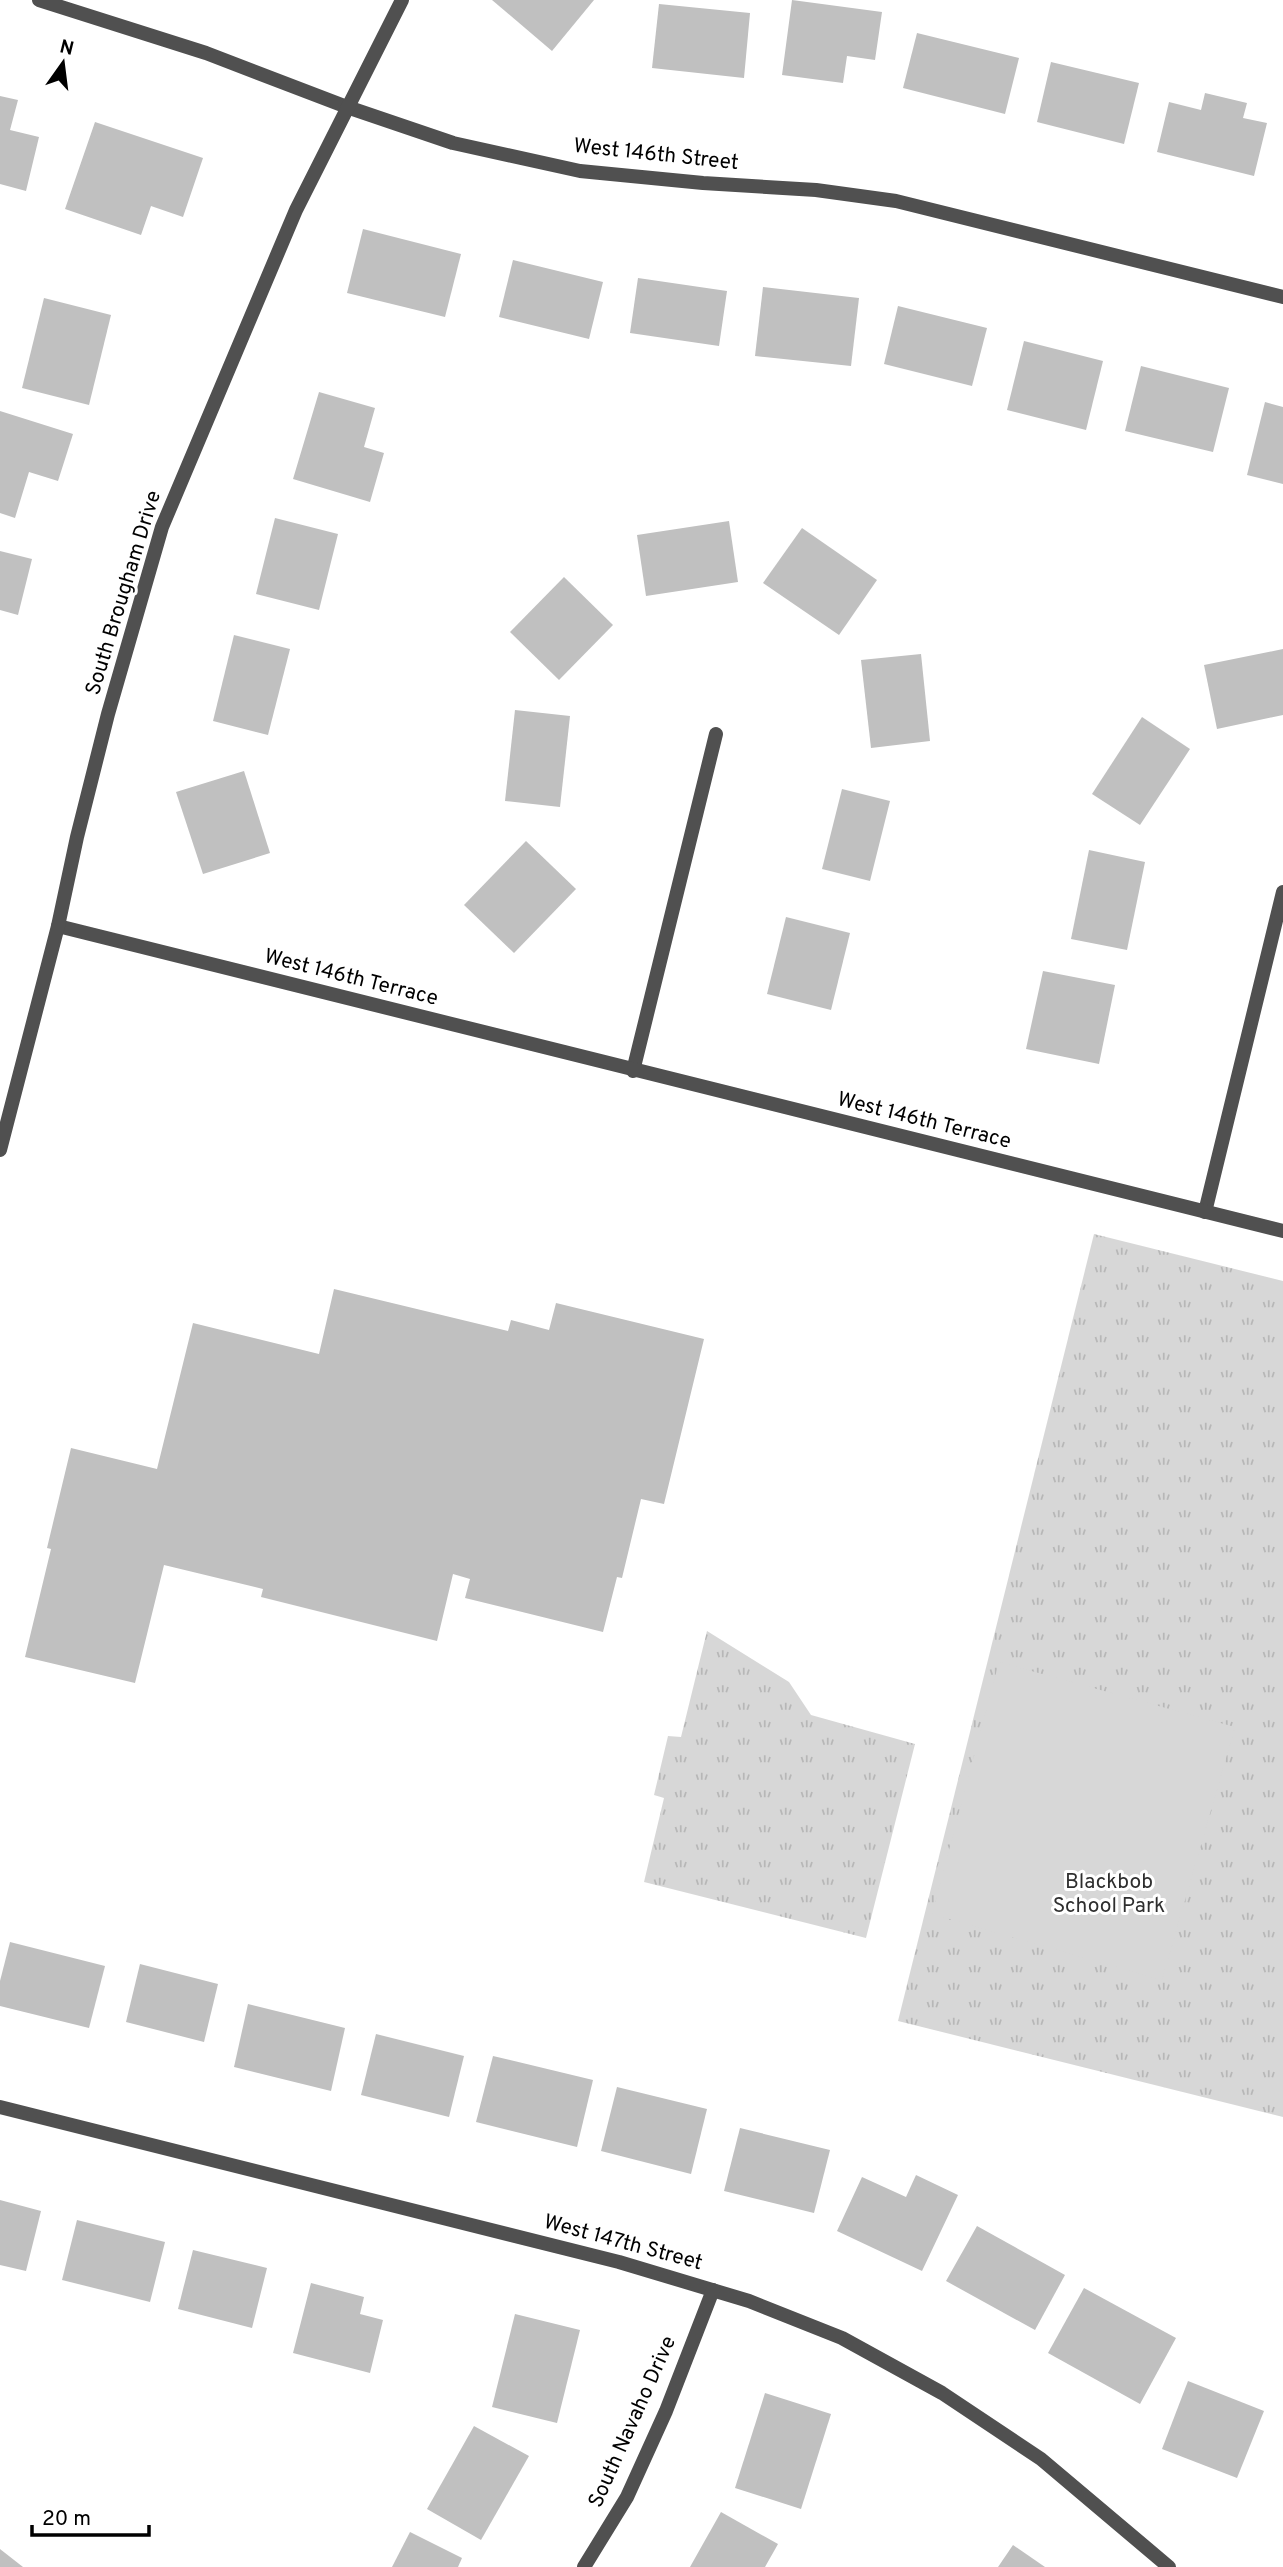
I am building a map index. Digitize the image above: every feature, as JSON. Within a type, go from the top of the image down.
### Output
[{"type":"street","name":"West 146th Street","points":[[39,0],[206,54],[453,143],[580,171],[816,190],[896,201],[1283,297]]},
{"type":"street","name":"South Brougham Drive","points":[[0,1150],[58,926],[76,837],[162,527],[296,210],[402,0]]},
{"type":"street","points":[[633,1071],[716,734]]},
{"type":"street","points":[[1205,1212],[1283,892]]},
{"type":"street","name":"West 146th Terrace","points":[[58,926],[1283,1231]]},
{"type":"street","name":"West 147th Street","points":[[0,2107],[619,2262],[713,2290],[842,2338],[942,2393],[1041,2459],[1169,2567]]},
{"type":"street","name":"South Navaho Drive","points":[[584,2567],[627,2497],[666,2411],[713,2290]]},
{"type":"green space","name":"Blackbob School Park","points":[[1094,1234],[1283,1281],[1283,2117],[898,2021]]},
{"type":"green space","points":[[707,1631],[789,1682],[811,1715],[915,1744],[866,1938],[644,1882],[664,1798],[654,1795],[668,1736],[681,1737]]},
{"type":"green space","points":[[999,1662],[1235,1727],[1162,1980],[932,1914]]},
{"type":"building","points":[[492,0],[594,0],[552,51]]},
{"type":"building","points":[[792,0],[882,12],[875,60],[847,56],[843,83],[782,75]]},
{"type":"building","points":[[659,4],[750,13],[744,78],[652,68]]},
{"type":"building","points":[[917,33],[1019,58],[1005,114],[903,88]]},
{"type":"building","points":[[1051,62],[1139,83],[1124,144],[1037,122]]},
{"type":"building","points":[[1205,93],[1247,103],[1243,118],[1267,123],[1254,176],[1157,152],[1169,102],[1201,110]]},
{"type":"building","points":[[0,96],[18,100],[10,130],[39,137],[26,191],[0,184]]},
{"type":"building","points":[[95,122],[203,158],[183,217],[151,206],[141,235],[65,209]]},
{"type":"building","points":[[363,229],[461,254],[445,317],[347,293]]},
{"type":"building","points":[[513,260],[603,282],[589,339],[499,317]]},
{"type":"building","points":[[638,278],[727,291],[719,346],[630,333]]},
{"type":"building","points":[[763,287],[859,298],[851,366],[755,356]]},
{"type":"building","points":[[44,298],[111,315],[89,405],[22,388]]},
{"type":"building","points":[[898,306],[987,328],[972,386],[884,364]]},
{"type":"building","points":[[1024,341],[1103,361],[1086,430],[1007,410]]},
{"type":"building","points":[[1141,366],[1229,388],[1213,452],[1125,431]]},
{"type":"building","points":[[319,392],[375,408],[364,447],[384,453],[370,502],[293,479]]},
{"type":"building","points":[[1265,402],[1283,407],[1283,484],[1247,475]]},
{"type":"building","points":[[0,411],[73,434],[58,481],[29,472],[15,518],[0,513]]},
{"type":"building","points":[[275,518],[338,534],[319,610],[256,594]]},
{"type":"building","points":[[729,521],[738,582],[646,596],[637,535]]},
{"type":"building","points":[[802,528],[877,580],[839,635],[763,583]]},
{"type":"building","points":[[0,551],[32,559],[18,615],[0,610]]},
{"type":"building","points":[[564,577],[613,625],[559,680],[510,632]]},
{"type":"building","points":[[234,635],[290,649],[268,735],[213,721]]},
{"type":"building","points":[[1283,649],[1283,715],[1217,729],[1204,665]]},
{"type":"building","points":[[921,654],[930,741],[871,748],[861,660]]},
{"type":"building","points":[[515,710],[570,716],[560,807],[505,801]]},
{"type":"building","points":[[1142,717],[1190,749],[1140,825],[1092,794]]},
{"type":"building","points":[[244,771],[270,853],[203,874],[176,792]]},
{"type":"building","points":[[842,789],[890,801],[870,881],[822,869]]},
{"type":"building","points":[[526,841],[576,889],[514,953],[464,905]]},
{"type":"building","points":[[1089,850],[1145,862],[1127,950],[1071,939]]},
{"type":"building","points":[[786,917],[850,933],[831,1010],[767,994]]},
{"type":"building","points":[[1043,971],[1115,985],[1099,1064],[1026,1049]]},
{"type":"building","points":[[334,1289],[508,1331],[511,1320],[549,1330],[556,1303],[704,1339],[664,1504],[641,1499],[622,1578],[617,1577],[603,1632],[465,1598],[470,1579],[453,1574],[437,1641],[261,1597],[263,1589],[164,1565],[135,1683],[25,1657],[51,1549],[47,1548],[71,1448],[157,1469],[193,1323],[319,1354]]},
{"type":"building","points":[[10,1942],[105,1966],[89,2028],[0,2006],[0,1981]]},
{"type":"building","points":[[140,1964],[218,1984],[204,2042],[126,2022]]},
{"type":"building","points":[[248,2004],[345,2028],[331,2091],[234,2067]]},
{"type":"building","points":[[376,2034],[464,2056],[449,2117],[361,2095]]},
{"type":"building","points":[[493,2056],[593,2080],[577,2147],[476,2122]]},
{"type":"building","points":[[617,2087],[707,2109],[691,2174],[601,2151]]},
{"type":"building","points":[[740,2128],[830,2150],[814,2213],[724,2191]]},
{"type":"building","points":[[916,2175],[958,2195],[922,2271],[837,2231],[862,2177],[906,2197]]},
{"type":"building","points":[[0,2200],[41,2211],[26,2271],[0,2265]]},
{"type":"building","points":[[77,2220],[165,2242],[150,2302],[62,2280]]},
{"type":"building","points":[[977,2226],[1065,2275],[1035,2330],[946,2281]]},
{"type":"building","points":[[193,2250],[267,2268],[252,2328],[178,2309]]},
{"type":"building","points":[[311,2283],[364,2297],[360,2314],[383,2320],[370,2373],[293,2353]]},
{"type":"building","points":[[1084,2288],[1176,2338],[1140,2404],[1048,2353]]},
{"type":"building","points":[[515,2314],[580,2330],[557,2423],[492,2407]]},
{"type":"building","points":[[1188,2381],[1264,2411],[1237,2478],[1162,2449]]},
{"type":"building","points":[[765,2393],[831,2414],[801,2509],[735,2488]]},
{"type":"building","points":[[474,2426],[529,2456],[481,2540],[427,2509]]},
{"type":"building","points":[[721,2512],[778,2544],[765,2567],[690,2567]]},
{"type":"building","points":[[410,2532],[462,2558],[458,2567],[392,2567]]},
{"type":"building","points":[[1013,2545],[1045,2567],[998,2567]]},
{"type":"building","points":[[0,2549],[23,2567],[0,2567]]}]
